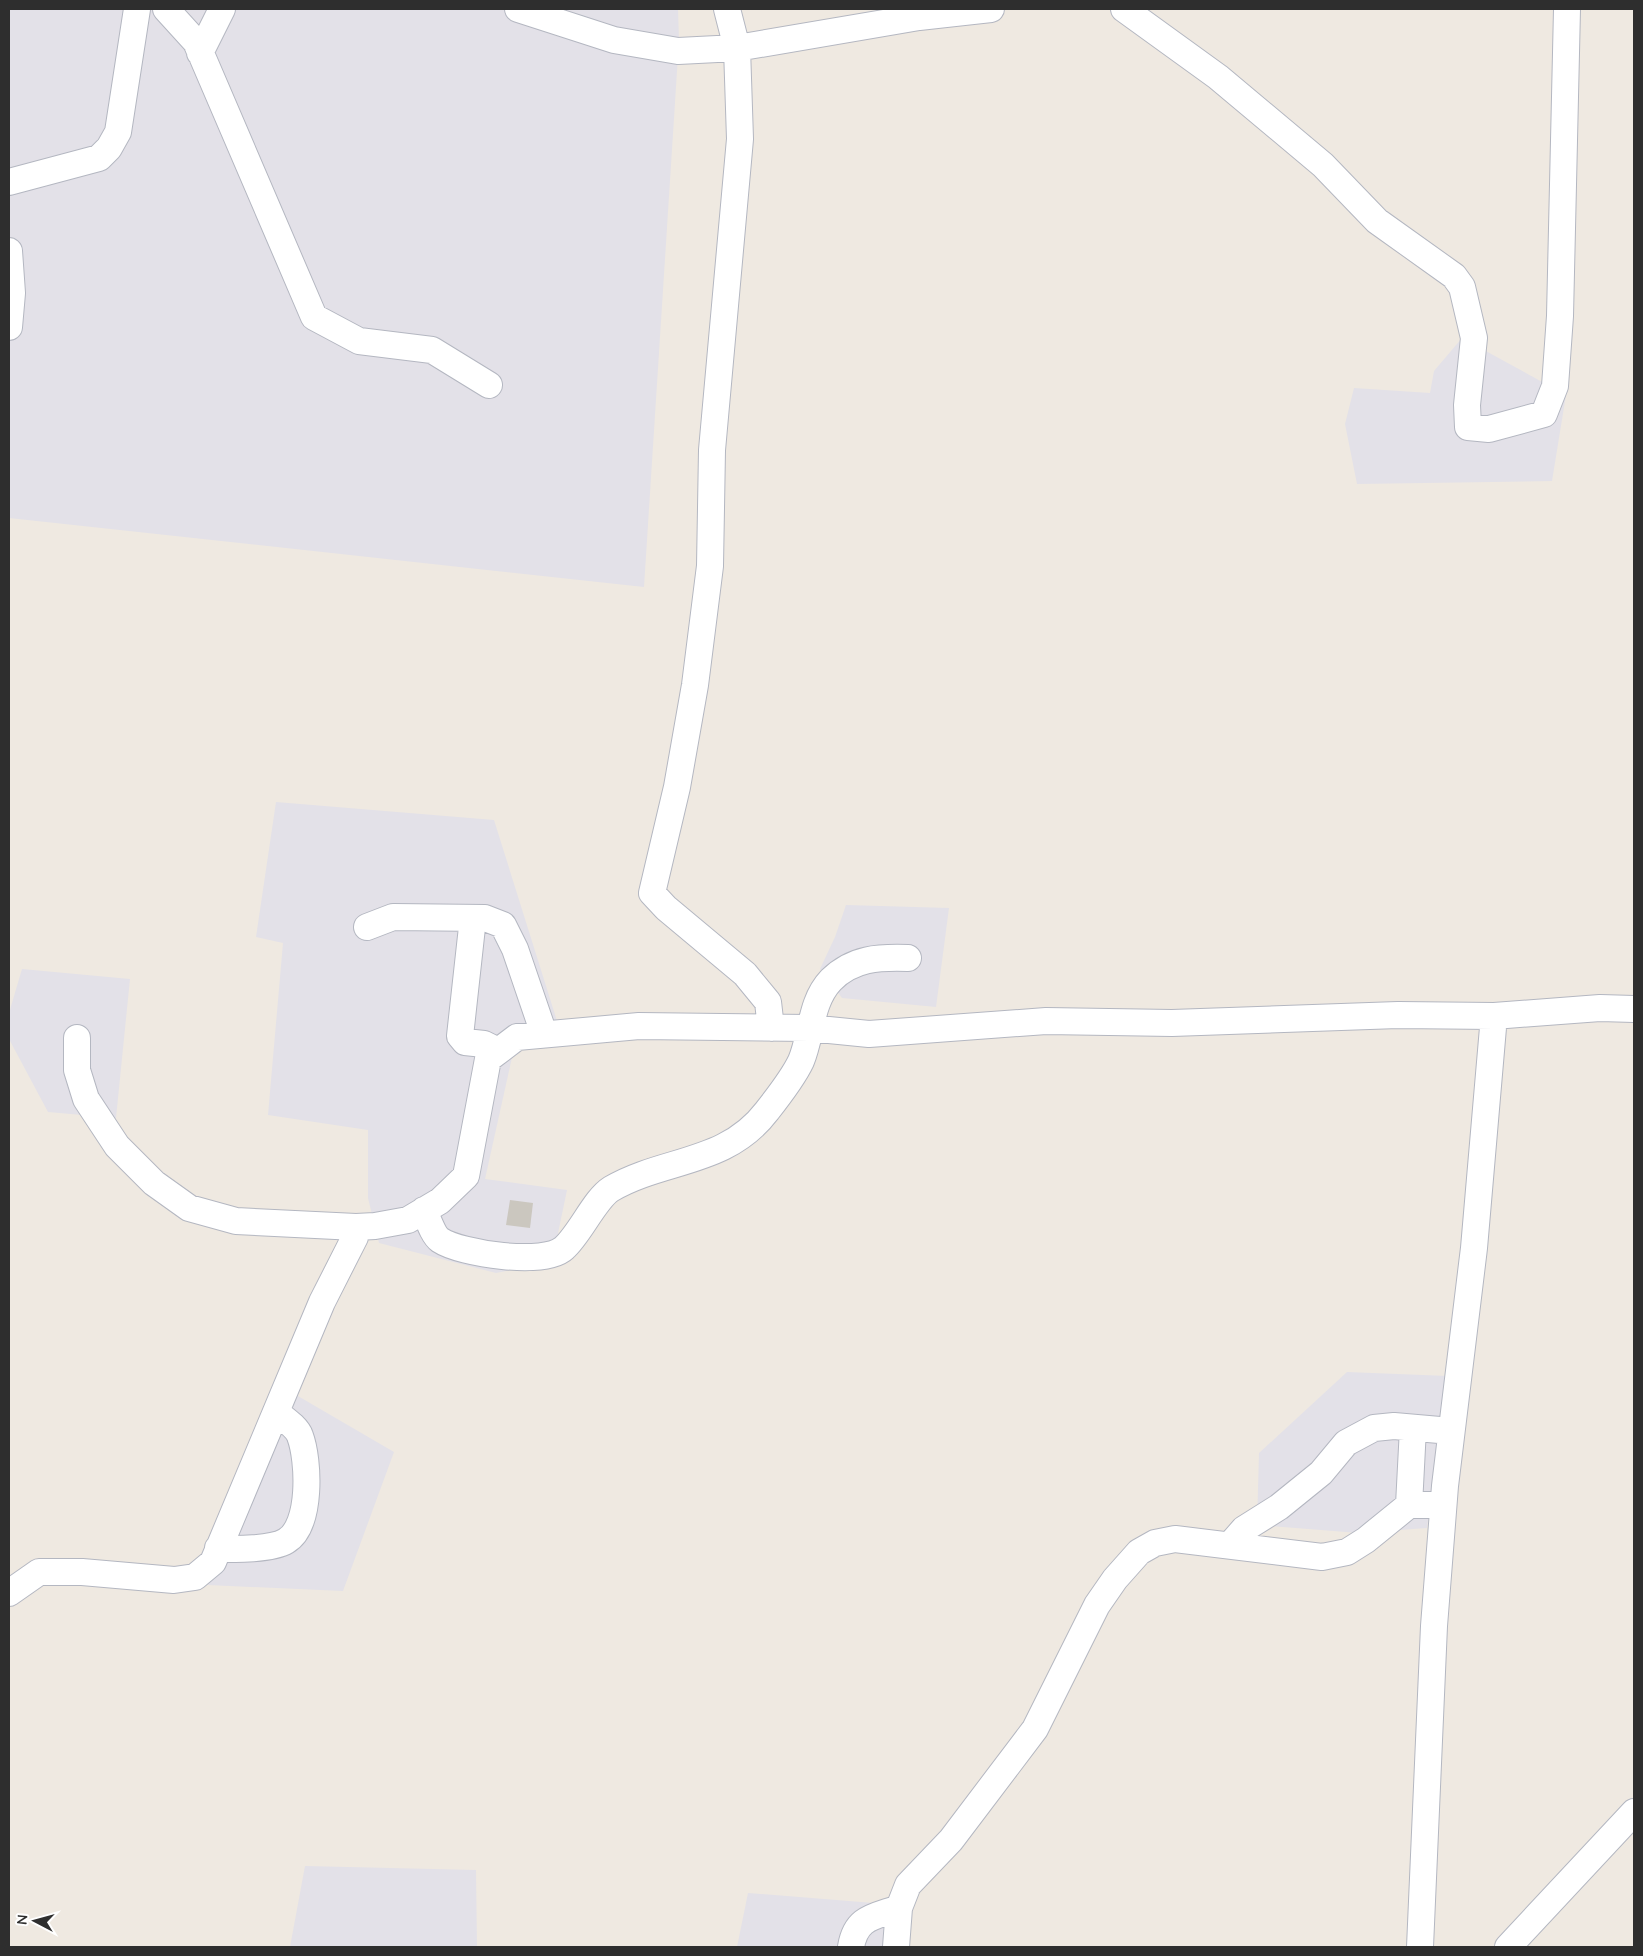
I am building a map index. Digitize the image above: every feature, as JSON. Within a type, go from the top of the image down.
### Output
[{"type":"lane","points":[[9,182],[99,158],[109,148],[118,132],[137,9]]},
{"type":"lane","points":[[166,9],[196,42],[314,317],[359,341],[432,350],[489,385]]},
{"type":"lane","points":[[200,53],[222,9]]},
{"type":"lane","points":[[518,9],[614,40],[678,51],[737,48],[919,17],[974,10]]},
{"type":"lane","points":[[727,9],[737,48],[740,139],[712,450],[710,566],[695,685],[677,787],[652,894],[745,974],[768,1002],[771,1028]]},
{"type":"lane","points":[[1124,9],[1150,26],[1248,102],[1323,165],[1377,221],[1454,276],[1462,287],[1474,338],[1467,405],[1468,427],[1489,429],[1544,414],[1555,386],[1563,220],[1567,9]]},
{"type":"lane","points":[[9,251],[12,293],[9,327]]},
{"type":"lane","points":[[367,927],[393,917],[485,918],[503,925],[515,949],[544,1034]]},
{"type":"lane","points":[[473,918],[460,1036],[465,1042],[484,1044],[498,1051]]},
{"type":"lane","points":[[424,1210],[439,1239],[462,1251],[534,1257],[563,1250],[610,1190],[673,1165],[712,1154],[745,1135],[767,1112],[801,1061],[817,1002],[831,981],[855,964],[876,957],[908,958]]},
{"type":"lane","points":[[77,1038],[77,1070],[86,1099],[91,1107],[117,1146],[154,1183],[189,1208],[236,1221],[356,1227],[375,1226],[408,1220],[440,1201],[466,1176],[488,1059],[517,1037],[639,1026],[809,1028],[869,1034],[1046,1021],[1172,1023],[1398,1015],[1494,1016],[1600,1008],[1634,1009]]},
{"type":"lane","points":[[1420,1947],[1434,1626],[1443,1505],[1474,1248],[1494,1016]]},
{"type":"lane","points":[[9,1593],[39,1572],[82,1572],[174,1580],[195,1577],[212,1562],[322,1302],[355,1237],[356,1227]]},
{"type":"lane","points":[[218,1548],[237,1550],[286,1541],[299,1527],[308,1474],[300,1435],[276,1412]]},
{"type":"lane","points":[[1230,1546],[1244,1529],[1279,1507],[1321,1473],[1346,1443],[1374,1428],[1452,1431]]},
{"type":"lane","points":[[1408,1505],[1413,1428]]},
{"type":"lane","points":[[896,1947],[899,1908],[908,1886],[951,1840],[1035,1729],[1097,1606],[1115,1579],[1139,1552],[1155,1543],[1175,1539],[1302,1556],[1322,1556],[1347,1552],[1366,1540],[1408,1505],[1443,1505]]},
{"type":"lane","points":[[1508,1947],[1634,1812]]},
{"type":"lane","points":[[851,1947],[853,1934],[863,1921],[899,1908]]},
{"type":"shaded area","points":[[9,9],[678,9],[679,40],[644,587],[9,518]]},
{"type":"shaded area","points":[[1462,338],[1566,395],[1552,481],[1357,484],[1345,424],[1354,388],[1430,393],[1434,371]]},
{"type":"shaded area","points":[[276,802],[494,820],[557,1021],[519,1026],[485,1179],[567,1190],[552,1262],[496,1273],[379,1243],[368,1198],[368,1130],[268,1115],[283,943],[256,937]]},
{"type":"shaded area","points":[[846,905],[949,908],[936,1007],[842,998],[820,969],[835,937]]},
{"type":"shaded area","points":[[22,969],[130,979],[116,1118],[48,1112],[9,1039],[9,1013]]},
{"type":"shaded area","points":[[1347,1372],[1448,1376],[1427,1528],[1359,1533],[1257,1525],[1259,1453]]},
{"type":"shaded area","points":[[291,1392],[394,1452],[343,1591],[208,1585]]},
{"type":"shaded area","points":[[305,1866],[476,1870],[477,1947],[290,1947]]},
{"type":"shaded area","points":[[748,1893],[886,1904],[885,1947],[737,1947]]},
{"type":"building","points":[[510,1200],[533,1203],[530,1228],[506,1225]]}]
